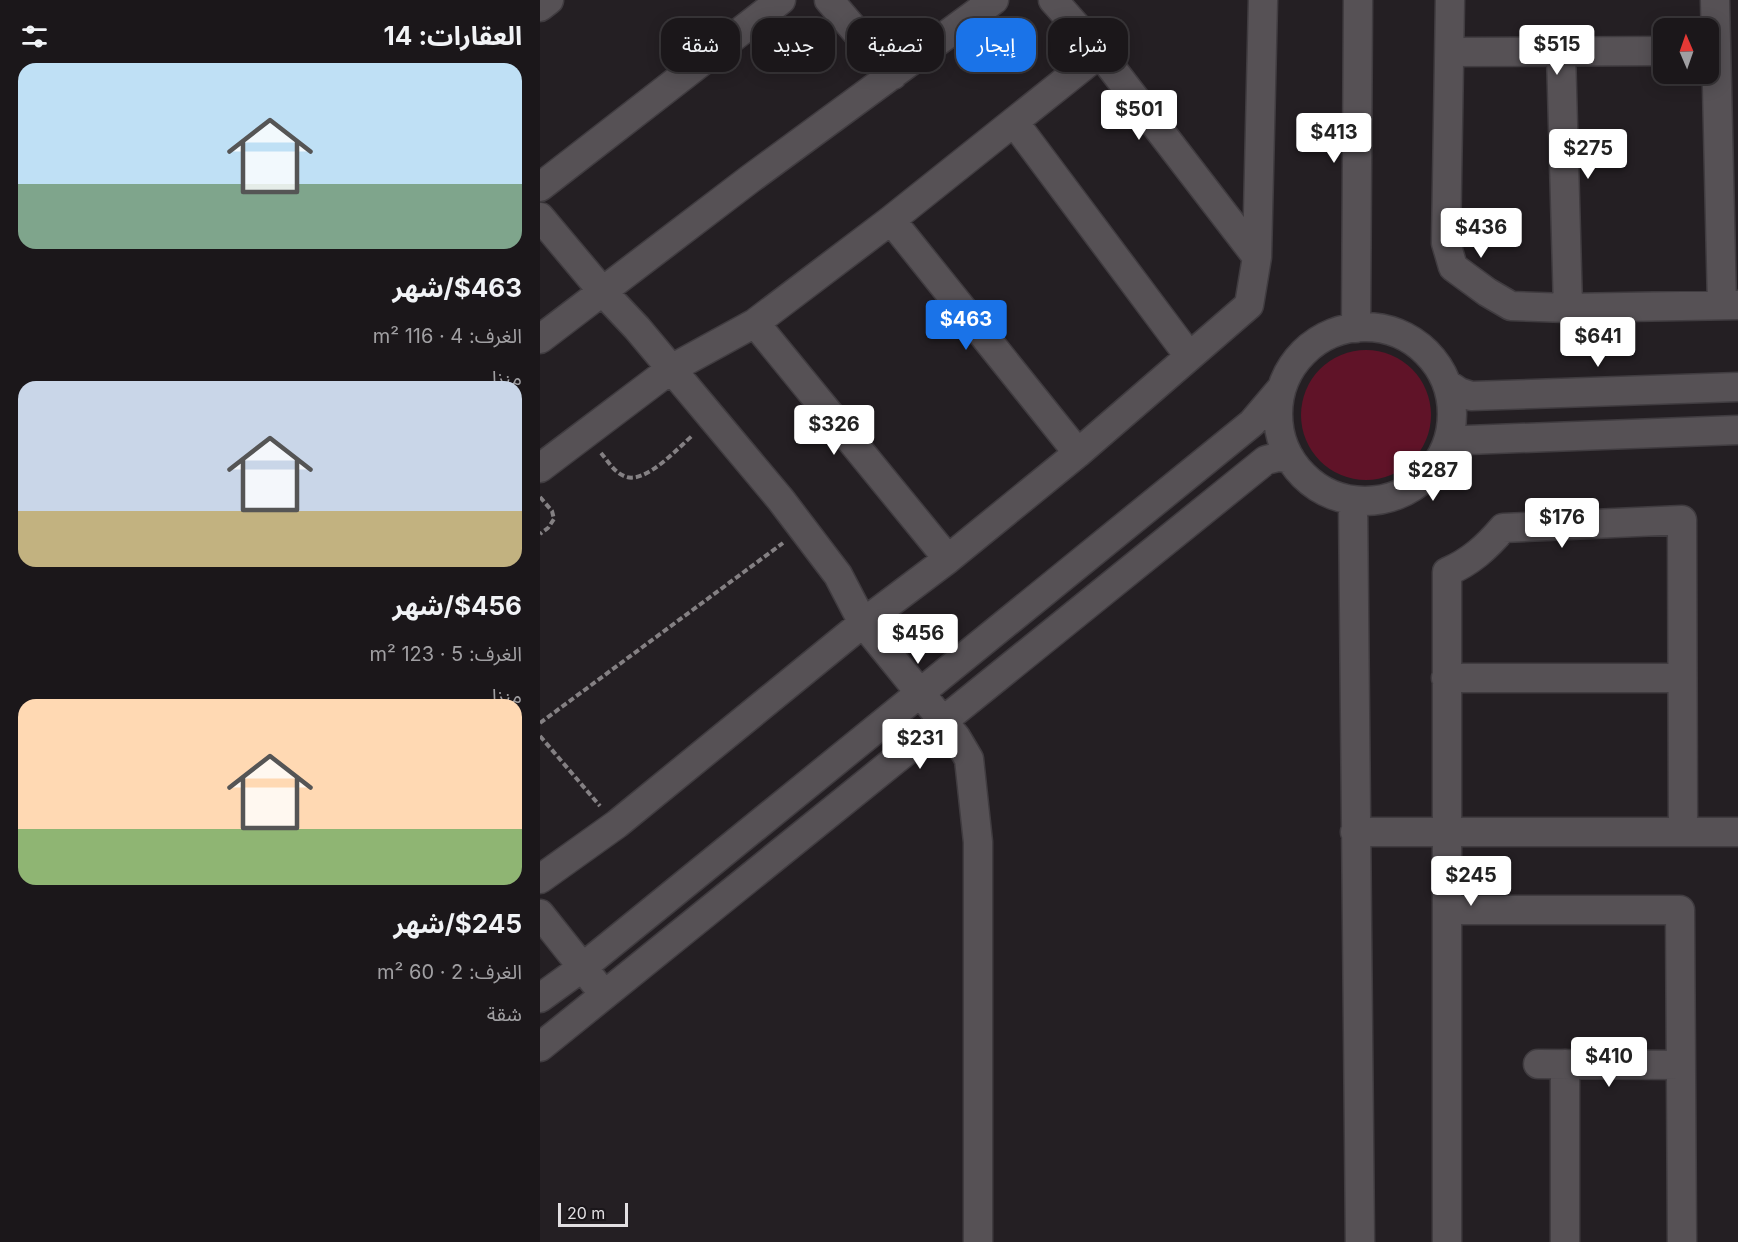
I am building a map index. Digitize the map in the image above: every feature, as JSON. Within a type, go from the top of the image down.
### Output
[{"type":"street","points":[[540,7],[549,0]]},
{"type":"street","points":[[540,187],[781,0]]},
{"type":"street","points":[[829,0],[893,75]]},
{"type":"street","points":[[540,339],[741,186],[994,0]]},
{"type":"street","points":[[1053,0],[1069,18]]},
{"type":"street","points":[[540,879],[616,824],[863,623],[948,559],[1077,453],[1249,305],[1257,257],[1263,0]]},
{"type":"street","points":[[1356,328],[1358,0]]},
{"type":"street","points":[[1450,0],[1446,243],[1453,267],[1487,292],[1512,306],[1568,308],[1730,305],[1714,84]]},
{"type":"street","points":[[1714,18],[1715,0]]},
{"type":"street","points":[[1450,52],[1653,51]]},
{"type":"street","points":[[1561,52],[1568,308]]},
{"type":"street","points":[[540,468],[671,369],[755,323],[891,220],[1076,72]]},
{"type":"street","points":[[1115,72],[1257,257]]},
{"type":"street","points":[[1014,122],[1189,356]]},
{"type":"street","points":[[540,217],[671,369],[802,528],[838,574],[863,623],[956,737],[969,759],[978,842],[978,1242]]},
{"type":"street","points":[[891,220],[1077,453]]},
{"type":"street","points":[[755,323],[948,559]]},
{"type":"street","points":[[540,998],[583,967],[1252,423],[1280,390],[1292,365],[1311,345],[1336,331],[1363,326],[1393,331],[1420,345],[1440,368],[1452,396],[1453,426],[1443,455]]},
{"type":"street","points":[[1446,384],[1458,392],[1471,396],[1738,387]]},
{"type":"street","points":[[1280,390],[1277,417],[1282,444],[1296,469],[1316,488],[1342,499],[1369,502],[1399,496],[1425,479],[1443,455],[1454,446],[1467,440],[1738,430]]},
{"type":"street","points":[[540,1047],[1266,460],[1278,457],[1290,458]]},
{"type":"street","points":[[1353,500],[1360,1242]]},
{"type":"street","points":[[1447,1242],[1447,572],[1466,563],[1483,550],[1503,528],[1682,520],[1683,832]]},
{"type":"street","points":[[1446,678],[1682,678]]},
{"type":"street","points":[[1355,832],[1738,832]]},
{"type":"street","points":[[1447,910],[1680,910],[1682,1242]]},
{"type":"street","points":[[540,914],[605,995]]},
{"type":"street","points":[[1565,1242],[1551,1064],[1681,1065]]},
{"type":"path","points":[[585,434],[622,476],[634,479],[646,475],[712,418]]},
{"type":"path","points":[[540,497],[552,512],[554,519],[540,534]]},
{"type":"path","points":[[540,723],[802,528]]},
{"type":"path","points":[[540,735],[616,824]]},
{"type":"shaded area","points":[[1366,350],[1391,355],[1412,369],[1426,390],[1431,415],[1426,440],[1412,461],[1391,475],[1366,480],[1341,475],[1320,461],[1306,440],[1301,415],[1306,390],[1320,369],[1341,355]]}]
